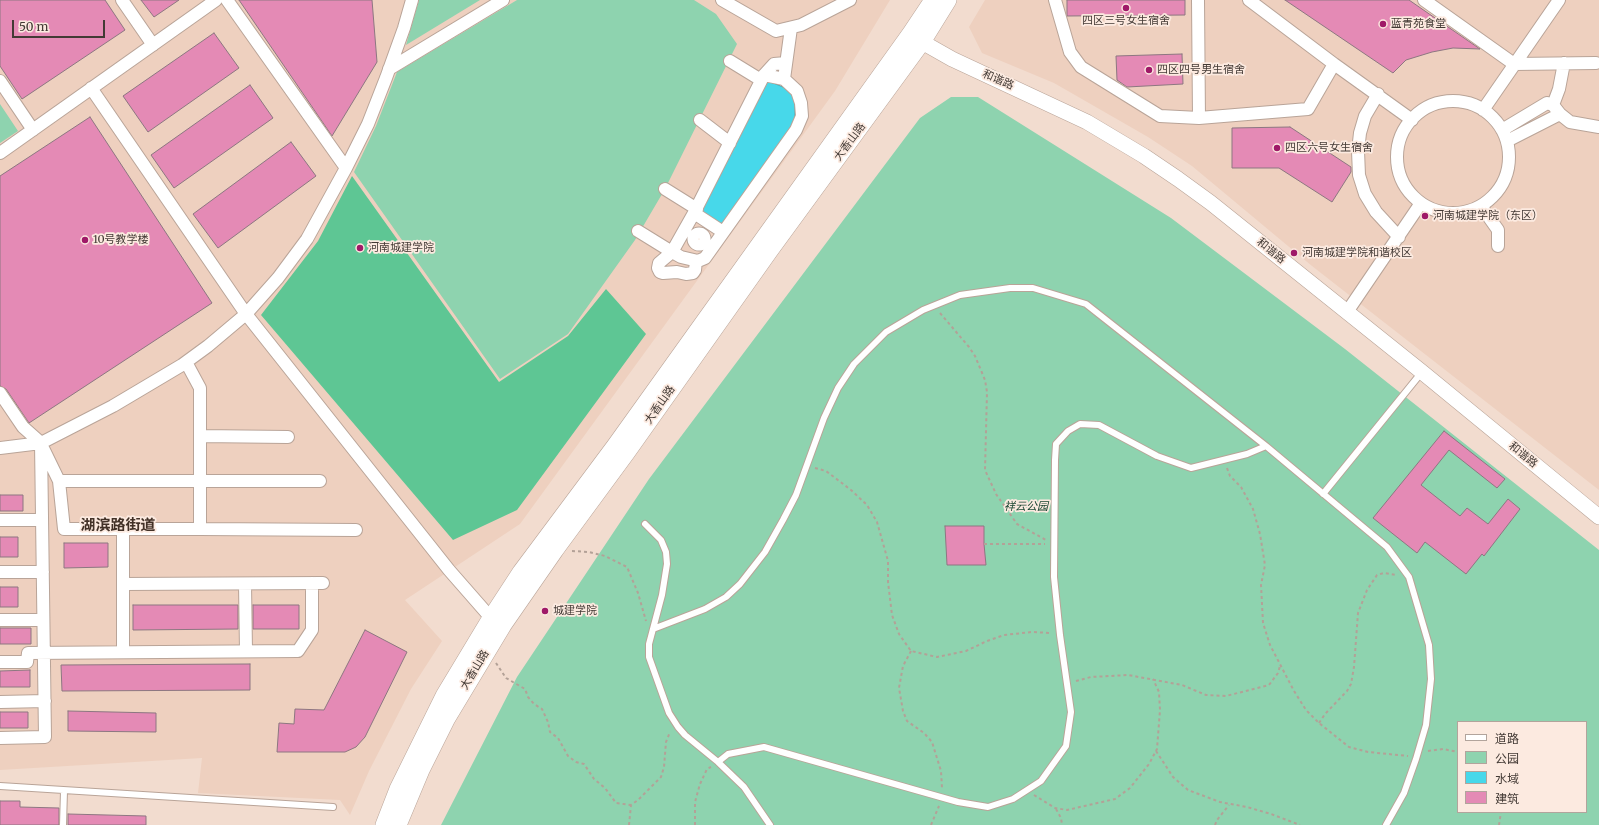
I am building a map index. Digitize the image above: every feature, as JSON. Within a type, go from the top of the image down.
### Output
[{"type":"main road","name":"大香山路","points":[[384,825],[398,789],[431,721],[458,672],[497,621],[555,550],[627,452],[770,250],[917,38],[933,0]]},
{"type":"main road","name":"大香山路","points":[[398,825],[421,770],[433,746],[460,695],[487,650],[497,621],[521,572],[917,38],[948,0]]},
{"type":"street","points":[[122,0],[153,45]]},
{"type":"street","points":[[0,153],[216,0]]},
{"type":"street","points":[[227,0],[346,168]]},
{"type":"street","points":[[0,448],[41,443],[113,406],[147,387],[186,362],[208,346],[246,314],[278,278],[307,239],[346,168],[368,124],[404,28],[412,0]]},
{"type":"street","points":[[389,69],[503,0]]},
{"type":"street","points":[[722,0],[776,31],[801,25],[850,0]]},
{"type":"street","points":[[1055,0],[1070,52],[1081,67],[1160,116],[1199,118],[1308,109],[1334,64]]},
{"type":"street","points":[[1198,0],[1199,118]]},
{"type":"street","points":[[1249,0],[1263,4],[1334,64],[1378,94],[1412,120]]},
{"type":"street","points":[[1424,0],[1514,64],[1596,63]]},
{"type":"street","points":[[1483,110],[1559,0]]},
{"type":"street","points":[[784,79],[791,28]]},
{"type":"street","name":"和谐路","points":[[917,38],[952,59],[1087,122],[1144,156],[1211,203],[1422,372],[1599,517]]},
{"type":"street","points":[[709,223],[699,239],[691,260],[695,270],[693,273],[682,274],[677,272],[660,272],[658,268],[659,263],[672,252],[699,239],[723,232],[796,130],[802,116],[801,103],[797,91],[784,79],[763,78],[730,61]]},
{"type":"street","points":[[699,239],[696,211],[763,78],[774,64],[786,63]]},
{"type":"street","points":[[1557,110],[1564,63]]},
{"type":"street","points":[[0,81],[33,130]]},
{"type":"street","points":[[91,88],[246,314],[449,570],[497,621]]},
{"type":"street","points":[[1378,94],[1365,116],[1360,133],[1358,151],[1359,175],[1365,194],[1376,212],[1399,237]]},
{"type":"street","points":[[1451,101],[1462,102],[1483,110],[1497,122],[1507,141],[1509,166],[1505,178],[1496,194],[1481,206],[1470,211],[1457,213],[1432,209],[1421,203],[1405,186],[1400,175],[1398,163],[1400,140],[1405,129],[1412,120],[1420,112],[1429,107],[1451,101]]},
{"type":"street","points":[[1502,130],[1547,103],[1570,122],[1599,127]]},
{"type":"street","points":[[1507,141],[1557,110]]},
{"type":"street","points":[[700,120],[730,143]]},
{"type":"street","points":[[665,189],[723,232]]},
{"type":"street","points":[[1347,312],[1421,203]]},
{"type":"street","points":[[1481,206],[1498,230],[1498,246]]},
{"type":"street","points":[[638,231],[672,252],[691,260]]},
{"type":"street","points":[[186,362],[200,388],[200,529]]},
{"type":"street","points":[[0,393],[23,427],[41,443],[59,481],[64,529],[356,530]]},
{"type":"street","points":[[200,436],[288,437]]},
{"type":"street","points":[[0,738],[45,737],[41,443]]},
{"type":"street","points":[[59,481],[320,481]]},
{"type":"street","points":[[0,520],[42,520]]},
{"type":"street","points":[[123,529],[123,652]]},
{"type":"street","points":[[0,572],[43,572]]},
{"type":"street","points":[[0,662],[27,662],[28,653],[44,652],[298,651],[312,630],[318,583],[123,584]]},
{"type":"street","points":[[245,584],[246,651]]},
{"type":"street","points":[[0,620],[44,620]]},
{"type":"street","points":[[0,702],[44,702]]},
{"type":"lane","points":[[653,629],[705,609],[726,597],[740,584],[765,552],[796,495],[824,418],[838,388],[854,364],[886,332],[923,310],[960,296],[1010,288],[1033,288],[1086,304],[1266,446],[1387,547],[1409,577],[1416,596],[1429,646],[1431,679],[1426,725],[1418,753],[1404,793],[1386,825]]},
{"type":"lane","points":[[1323,494],[1422,372]]},
{"type":"lane","points":[[718,762],[728,754],[764,747],[941,797],[988,807],[1013,799],[1041,781],[1066,746],[1071,712],[1060,635],[1054,577],[1056,444],[1068,431],[1080,424],[1099,425],[1157,456],[1191,468],[1247,454],[1266,446]]},
{"type":"lane","points":[[645,524],[661,540],[666,552],[667,564],[662,595],[649,644],[649,657],[669,713],[685,735],[718,762],[744,787],[770,825]]},
{"type":"lane","points":[[0,786],[333,807]]},
{"type":"lane","points":[[63,825],[64,791]]},
{"type":"path","points":[[935,305],[958,335],[969,346],[985,380],[987,392],[985,470],[996,494],[1017,524],[1054,544]]},
{"type":"path","points":[[806,465],[826,471],[851,490],[867,505],[877,522],[888,561],[888,582],[892,615],[899,634],[911,651],[937,657],[966,651],[1004,635],[1042,632],[1060,635]]},
{"type":"path","points":[[1230,476],[1241,487],[1246,495],[1253,509],[1260,534],[1265,565],[1261,585],[1263,622],[1270,646],[1306,710],[1319,723],[1349,747],[1368,752],[1401,756],[1411,756],[1418,753],[1443,749],[1457,752]]},
{"type":"path","points":[[984,544],[1054,544]]},
{"type":"path","points":[[555,550],[589,552],[605,556],[627,567],[638,592],[646,621]]},
{"type":"path","points":[[1319,723],[1325,714],[1347,691],[1351,684],[1354,667],[1358,613],[1367,590],[1378,575],[1389,573],[1409,577]]},
{"type":"path","points":[[487,650],[506,678],[525,689],[528,697],[534,704],[542,709],[548,722],[550,732],[558,738],[568,756],[576,762],[584,764],[594,779],[604,788],[616,803],[631,805],[661,777],[664,767],[666,742],[669,733],[678,727]]},
{"type":"path","points":[[911,651],[903,666],[899,688],[902,711],[907,721],[924,733],[932,742],[941,771],[941,797],[937,813],[931,825]]},
{"type":"path","points":[[1067,684],[1090,677],[1128,675],[1182,685],[1206,695],[1226,696],[1269,685],[1278,673],[1280,665]]},
{"type":"path","points":[[1027,790],[1055,808],[1067,810],[1115,799],[1130,788],[1149,764],[1156,751],[1159,735],[1160,710],[1158,692],[1153,679]]},
{"type":"path","points":[[1156,751],[1172,777],[1188,790],[1200,796],[1259,811],[1293,821],[1300,825]]},
{"type":"path","points":[[695,825],[695,802],[700,784],[707,769],[718,762]]},
{"type":"path","points":[[1215,825],[1229,804]]},
{"type":"path","points":[[629,825],[631,805]]},
{"type":"path","points":[[1055,808],[1061,818],[1062,825]]},
{"type":"path","points":[[1499,825],[1501,813]]},
{"type":"shaded area","name":"河南城建学院","points":[[0,0],[890,0],[835,91],[520,524],[405,600],[442,641],[411,689],[369,771],[350,815],[340,800],[198,793],[202,758],[0,770]]},
{"type":"shaded area","name":"河南城建学院（东区）","points":[[985,0],[1599,0],[1599,490],[1312,266],[1192,166],[1148,137],[1054,83],[982,53],[969,27]]},
{"type":"green space","points":[[419,0],[480,0],[406,45]]},
{"type":"green space","points":[[517,0],[694,0],[716,14],[737,44],[665,189],[635,240],[568,334],[500,379],[354,172],[376,126],[397,72]]},
{"type":"green space","name":"祥云公园","points":[[951,97],[978,97],[1171,218],[1345,349],[1599,550],[1599,825],[441,825],[517,677],[649,479],[920,118]]},
{"type":"green space","points":[[0,104],[18,131],[0,143]]},
{"type":"green space","points":[[352,176],[499,382],[568,336],[606,289],[646,334],[517,510],[453,540],[261,315],[318,241]]},
{"type":"water","points":[[766,80],[790,90],[795,99],[795,121],[788,134],[722,226],[699,213]]},
{"type":"building","points":[[0,0],[105,0],[125,30],[22,99],[0,66]]},
{"type":"building","points":[[141,0],[179,0],[154,17]]},
{"type":"building","points":[[239,0],[372,0],[377,62],[332,136]]},
{"type":"building","name":"四区三号女生宿舍","points":[[1067,0],[1185,0],[1185,15],[1067,16]]},
{"type":"building","name":"蓝青苑食堂","points":[[1285,0],[1409,0],[1480,49],[1453,48],[1432,52],[1406,60],[1393,73]]},
{"type":"building","points":[[214,33],[239,68],[148,132],[123,96]]},
{"type":"building","name":"四区四号男生宿舍","points":[[1182,54],[1183,84],[1127,87],[1117,80],[1116,56]]},
{"type":"building","points":[[250,85],[273,118],[174,188],[151,155]]},
{"type":"building","name":"10号教学楼","points":[[90,117],[212,303],[29,423],[6,389],[0,386],[0,176]]},
{"type":"building","name":"四区六号女生宿舍","points":[[1290,127],[1351,167],[1351,172],[1332,202],[1279,168],[1232,168],[1232,128]]},
{"type":"building","points":[[291,142],[316,176],[218,248],[193,214]]},
{"type":"building","points":[[1444,431],[1505,479],[1497,488],[1449,450],[1421,485],[1460,516],[1467,508],[1488,524],[1508,499],[1520,509],[1484,556],[1482,554],[1466,574],[1425,542],[1417,553],[1373,518]]},
{"type":"building","points":[[0,495],[23,495],[23,511],[0,511]]},
{"type":"building","points":[[945,526],[984,526],[986,565],[947,565]]},
{"type":"building","points":[[0,537],[18,537],[18,557],[0,557]]},
{"type":"building","points":[[64,543],[108,543],[108,567],[64,568]]},
{"type":"building","points":[[0,587],[18,587],[18,607],[0,607]]},
{"type":"building","points":[[133,605],[238,605],[238,629],[133,630]]},
{"type":"building","points":[[253,605],[299,605],[299,629],[253,629]]},
{"type":"building","points":[[0,628],[31,628],[31,644],[0,644]]},
{"type":"building","points":[[365,630],[407,652],[365,737],[356,747],[345,752],[277,752],[279,723],[294,724],[295,709],[324,710]]},
{"type":"building","points":[[250,664],[250,690],[62,691],[61,665]]},
{"type":"building","points":[[30,670],[30,687],[0,687],[0,671]]},
{"type":"building","points":[[68,711],[156,713],[156,732],[68,731]]},
{"type":"building","points":[[0,712],[28,712],[28,728],[0,728]]},
{"type":"building","points":[[0,801],[20,801],[20,807],[59,808],[59,825],[0,825]]},
{"type":"building","points":[[68,814],[146,816],[146,825],[68,825]]},
{"type":"place","name":"四区三号女生宿舍","points":[[1126,8]]},
{"type":"place","name":"蓝青苑食堂","points":[[1383,24]]},
{"type":"place","name":"四区四号男生宿舍","points":[[1149,70]]},
{"type":"place","name":"四区六号女生宿舍","points":[[1277,148]]},
{"type":"place","name":"河南城建学院（东区）","points":[[1425,216]]},
{"type":"place","name":"10号教学楼","points":[[85,240]]},
{"type":"place","name":"河南城建学院","points":[[360,248]]},
{"type":"place","name":"河南城建学院和谐校区","points":[[1294,253]]},
{"type":"place","name":"城建学院","points":[[545,611]]},
{"type":"district","name":"湖滨路街道","points":[[118,526]]}]
